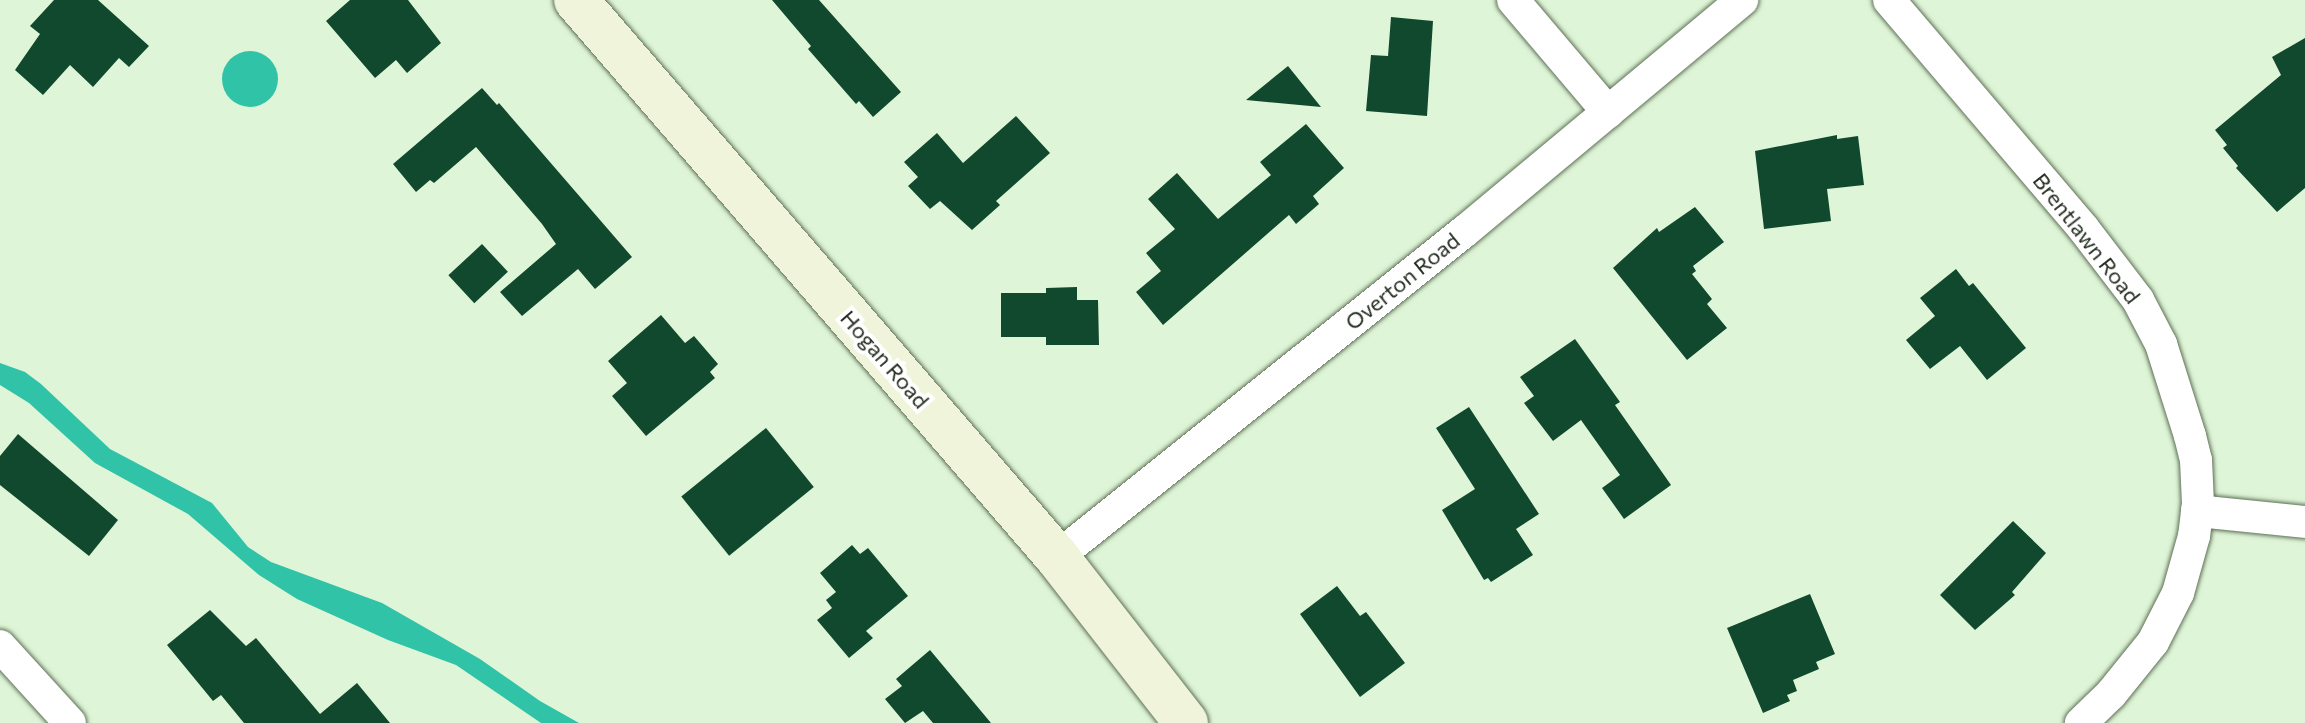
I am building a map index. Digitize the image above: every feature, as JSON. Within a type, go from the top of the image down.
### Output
[{"type":"street","name":"Hogan Road","points":[[576,0],[1057,557],[1186,723]]},
{"type":"street","points":[[1513,0],[1608,112]]},
{"type":"street","name":"Overton Road","points":[[1057,557],[1742,0]]},
{"type":"street","name":"Brentlawn Road","points":[[1889,0],[2083,228],[2138,300],[2161,344],[2190,436],[2196,460],[2197,511],[2187,564],[2167,618],[2136,665],[2081,723]]},
{"type":"street","points":[[2197,511],[2305,522]]},
{"type":"street","points":[[0,646],[70,723]]},
{"type":"water","points":[[250,51],[269,60],[278,79],[269,98],[250,107],[231,98],[222,79],[231,60]]},
{"type":"water","points":[[0,363],[25,372],[41,384],[110,449],[212,503],[248,547],[271,562],[382,603],[480,659],[540,701],[579,723],[541,723],[456,665],[388,640],[297,599],[259,575],[188,514],[95,463],[29,403],[0,385]]},
{"type":"building","points":[[54,0],[98,0],[149,46],[129,67],[119,58],[93,87],[70,65],[43,95],[15,70],[40,34],[30,26]]},
{"type":"building","points":[[350,0],[408,0],[441,43],[407,73],[396,60],[375,78],[326,21]]},
{"type":"building","points":[[772,0],[819,0],[901,92],[873,117],[859,101],[856,104],[808,49],[811,46]]},
{"type":"building","points":[[1391,17],[1433,21],[1427,116],[1366,111],[1371,55],[1388,56]]},
{"type":"building","points":[[2305,38],[2305,188],[2277,212],[2236,168],[2238,166],[2223,148],[2227,145],[2215,130],[2281,75],[2272,57]]},
{"type":"building","points":[[1288,66],[1321,107],[1246,100]]},
{"type":"building","points":[[482,88],[497,105],[499,103],[632,257],[595,289],[578,269],[522,316],[500,292],[556,244],[542,224],[476,147],[434,183],[430,180],[416,192],[393,164]]},
{"type":"building","points":[[1016,116],[1050,153],[996,201],[1000,205],[972,230],[940,201],[930,209],[908,186],[918,177],[904,162],[937,133],[963,163]]},
{"type":"building","points":[[1306,124],[1344,168],[1313,196],[1319,204],[1296,224],[1289,215],[1163,325],[1136,292],[1161,271],[1146,253],[1175,229],[1148,199],[1177,173],[1218,219],[1271,175],[1260,162]]},
{"type":"building","points":[[1837,135],[1837,139],[1858,136],[1864,185],[1827,189],[1831,221],[1764,229],[1755,151]]},
{"type":"building","points":[[1695,207],[1724,242],[1693,266],[1696,271],[1692,274],[1712,299],[1707,304],[1727,328],[1687,360],[1613,268],[1657,228],[1659,232]]},
{"type":"building","points":[[482,244],[508,272],[474,303],[448,275]]},
{"type":"building","points":[[1956,269],[1969,286],[1973,283],[2026,348],[1987,380],[1960,346],[1930,369],[1906,340],[1935,316],[1920,298]]},
{"type":"building","points":[[1077,287],[1077,300],[1098,300],[1099,345],[1046,345],[1046,337],[1001,337],[1001,293],[1046,293],[1046,288]]},
{"type":"building","points":[[661,315],[685,343],[694,336],[718,364],[710,372],[715,378],[646,436],[612,396],[627,383],[608,361]]},
{"type":"building","points":[[1575,339],[1620,402],[1615,405],[1671,485],[1624,519],[1602,488],[1620,475],[1581,420],[1553,441],[1524,403],[1534,396],[1520,377]]},
{"type":"building","points":[[1469,407],[1539,514],[1516,529],[1533,555],[1491,582],[1488,578],[1484,580],[1442,510],[1475,489],[1436,428]]},
{"type":"building","points":[[766,428],[814,487],[729,556],[681,497]]},
{"type":"building","points":[[18,434],[118,520],[89,556],[0,485],[0,456]]},
{"type":"building","points":[[2013,521],[2046,553],[2012,592],[2015,595],[1975,630],[1940,595]]},
{"type":"building","points":[[852,545],[860,554],[868,548],[908,596],[866,631],[873,638],[849,658],[817,620],[832,608],[826,600],[836,592],[820,573]]},
{"type":"building","points":[[1337,586],[1360,616],[1366,612],[1405,663],[1360,697],[1300,614]]},
{"type":"building","points":[[1810,594],[1835,654],[1816,662],[1819,669],[1793,680],[1797,691],[1787,695],[1790,701],[1763,713],[1727,628]]},
{"type":"building","points":[[210,610],[246,646],[256,638],[320,714],[357,683],[390,723],[244,723],[221,695],[213,701],[167,645]]},
{"type":"building","points":[[930,650],[991,723],[933,723],[923,711],[905,723],[885,699],[902,686],[896,679]]}]
